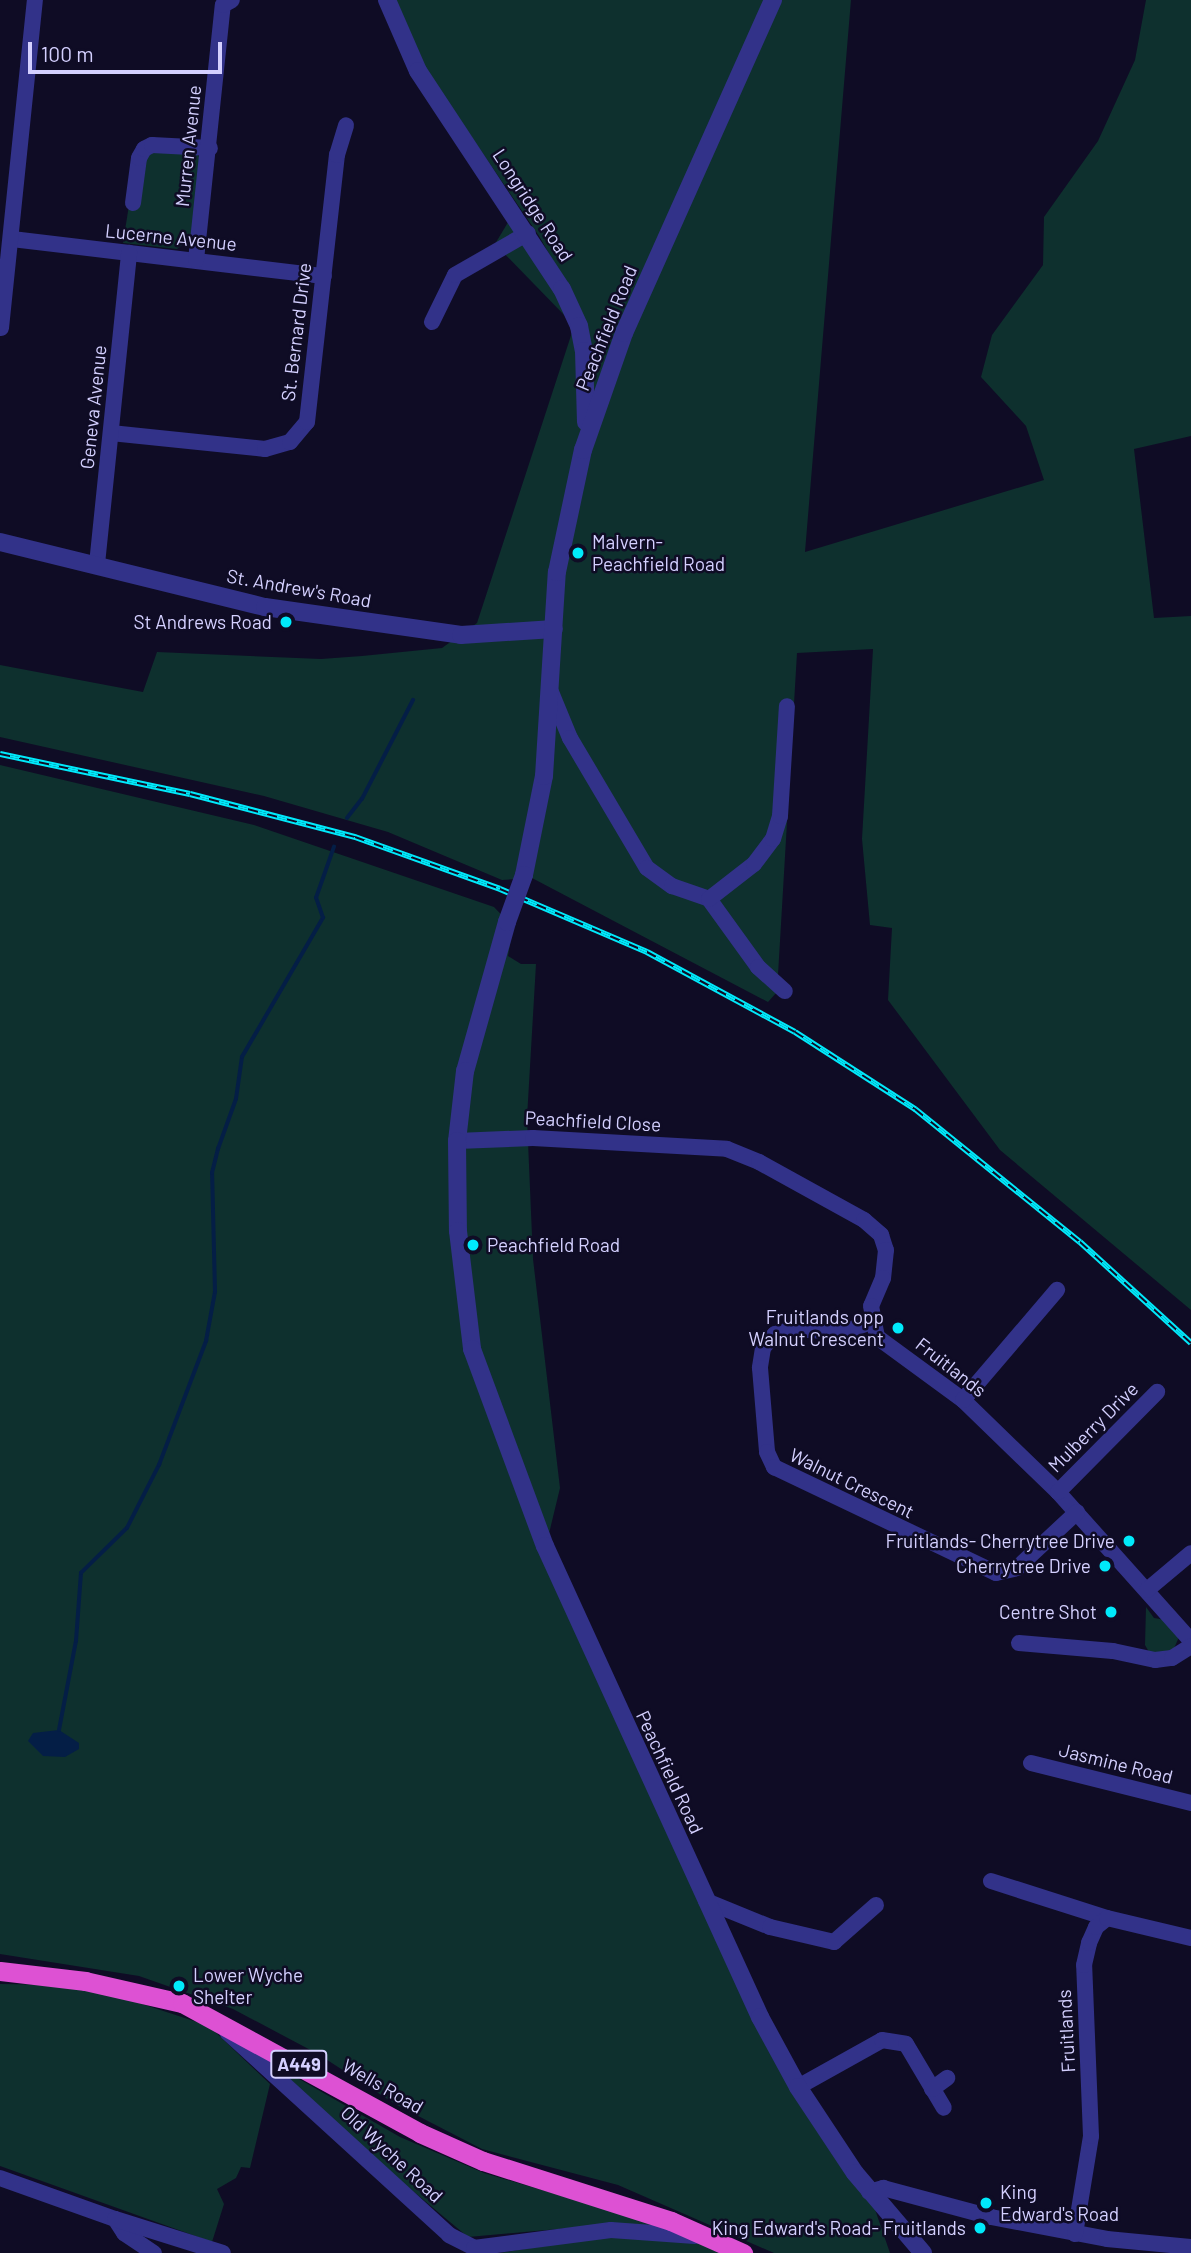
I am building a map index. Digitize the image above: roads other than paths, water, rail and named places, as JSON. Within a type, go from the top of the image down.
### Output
[{"type":"highway","name":"Wells Road","points":[[0,1971],[141,1992],[217,2020],[419,2133],[483,2161],[587,2192],[708,2237],[743,2253]]},
{"type":"street","points":[[1,328],[35,0]]},
{"type":"street","name":"Murren Avenue","points":[[196,260],[210,148],[223,5],[232,0]]},
{"type":"street","name":"Longridge Road","points":[[387,0],[418,71],[528,233],[579,326],[587,392],[583,450]]},
{"type":"street","name":"Peachfield Road","points":[[773,0],[624,333],[583,450],[557,572],[544,776],[524,875],[507,922],[465,1071],[457,1141],[458,1231],[472,1349],[545,1546],[706,1901],[798,2087],[869,2192],[923,2253]]},
{"type":"street","name":"St. Bernard Drive","points":[[111,432],[265,449],[290,442],[307,422],[337,155],[346,125]]},
{"type":"street","points":[[133,203],[139,158],[144,149],[152,145],[210,148]]},
{"type":"street","points":[[432,322],[454,275],[528,233]]},
{"type":"street","name":"Lucerne Avenue","points":[[12,239],[324,276]]},
{"type":"street","name":"Geneva Avenue","points":[[97,564],[129,253]]},
{"type":"street","name":"St. Andrew's Road","points":[[0,541],[265,607],[461,635],[554,629]]},
{"type":"street","name":"Peachfield Road","points":[[551,692],[570,738],[647,868],[672,886],[709,899]]},
{"type":"street","points":[[785,991],[758,967],[709,899],[754,864],[773,839],[780,816],[787,706]]},
{"type":"street","name":"Peachfield Close","points":[[457,1141],[533,1138],[727,1149],[793,1179],[864,1220],[881,1235],[885,1259],[871,1306],[871,1322]]},
{"type":"street","points":[[963,1400],[1057,1290]]},
{"type":"street","name":"Fruitlands","points":[[871,1322],[885,1343],[963,1400],[1058,1492],[1191,1643],[1172,1658],[1155,1660],[1114,1651],[1019,1643]]},
{"type":"street","name":"Walnut Crescent","points":[[871,1322],[843,1332],[793,1329],[775,1334],[763,1348],[760,1368],[765,1430],[774,1467],[996,1573],[1017,1568],[1077,1512]]},
{"type":"street","name":"Mulberry Drive","points":[[1058,1492],[1157,1392]]},
{"type":"street","points":[[1147,1590],[1191,1553]]},
{"type":"street","name":"Jasmine Road","points":[[1031,1763],[1191,1803]]},
{"type":"street","points":[[991,1881],[1107,1918],[1191,1938]]},
{"type":"street","points":[[706,1901],[779,1930],[834,1942],[876,1905]]},
{"type":"street","name":"Fruitlands","points":[[1075,2234],[1091,2136],[1084,1965],[1096,1927],[1107,1918]]},
{"type":"street","name":"Old Wyche Road","points":[[217,2020],[449,2235],[479,2250]]},
{"type":"street","points":[[798,2087],[882,2040],[912,2039],[932,2089],[944,2108]]},
{"type":"street","points":[[932,2089],[947,2078]]},
{"type":"street","points":[[0,2178],[223,2253]]},
{"type":"street","points":[[869,2192],[883,2188],[991,2217],[1075,2234],[1191,2247]]},
{"type":"street","points":[[116,2219],[124,2233],[153,2253]]},
{"type":"street","points":[[479,2250],[611,2230],[708,2237]]},
{"type":"water","points":[[59,1730],[79,1743],[79,1749],[65,1757],[43,1756],[28,1741],[33,1733]]},
{"type":"waterway","points":[[347,818],[362,799],[413,700]]},
{"type":"waterway","points":[[59,1730],[76,1641],[81,1573],[127,1528],[159,1465],[206,1341],[215,1292],[212,1173],[218,1149],[236,1099],[242,1057],[323,918],[316,898],[334,847]]},
{"type":"railway","points":[[0,754],[190,794],[355,837],[500,889],[647,952],[795,1032],[915,1109],[1080,1242],[1191,1343]]},
{"type":"place","name":"Malvern- Peachfield Road","points":[[578,553]]},
{"type":"place","name":"St Andrews Road","points":[[286,622]]},
{"type":"place","name":"Peachfield Road","points":[[473,1245]]},
{"type":"place","name":"Fruitlands opp Walnut Crescent","points":[[898,1328]]},
{"type":"place","name":"Fruitlands- Cherrytree Drive","points":[[1129,1541]]},
{"type":"place","name":"Cherrytree Drive","points":[[1105,1566]]},
{"type":"place","name":"Centre Shot","points":[[1111,1612]]},
{"type":"place","name":"Lower Wyche Shelter","points":[[179,1986]]},
{"type":"place","name":"King Edward's Road","points":[[986,2203]]},
{"type":"place","name":"King Edward's Road- Fruitlands","points":[[980,2228]]}]
